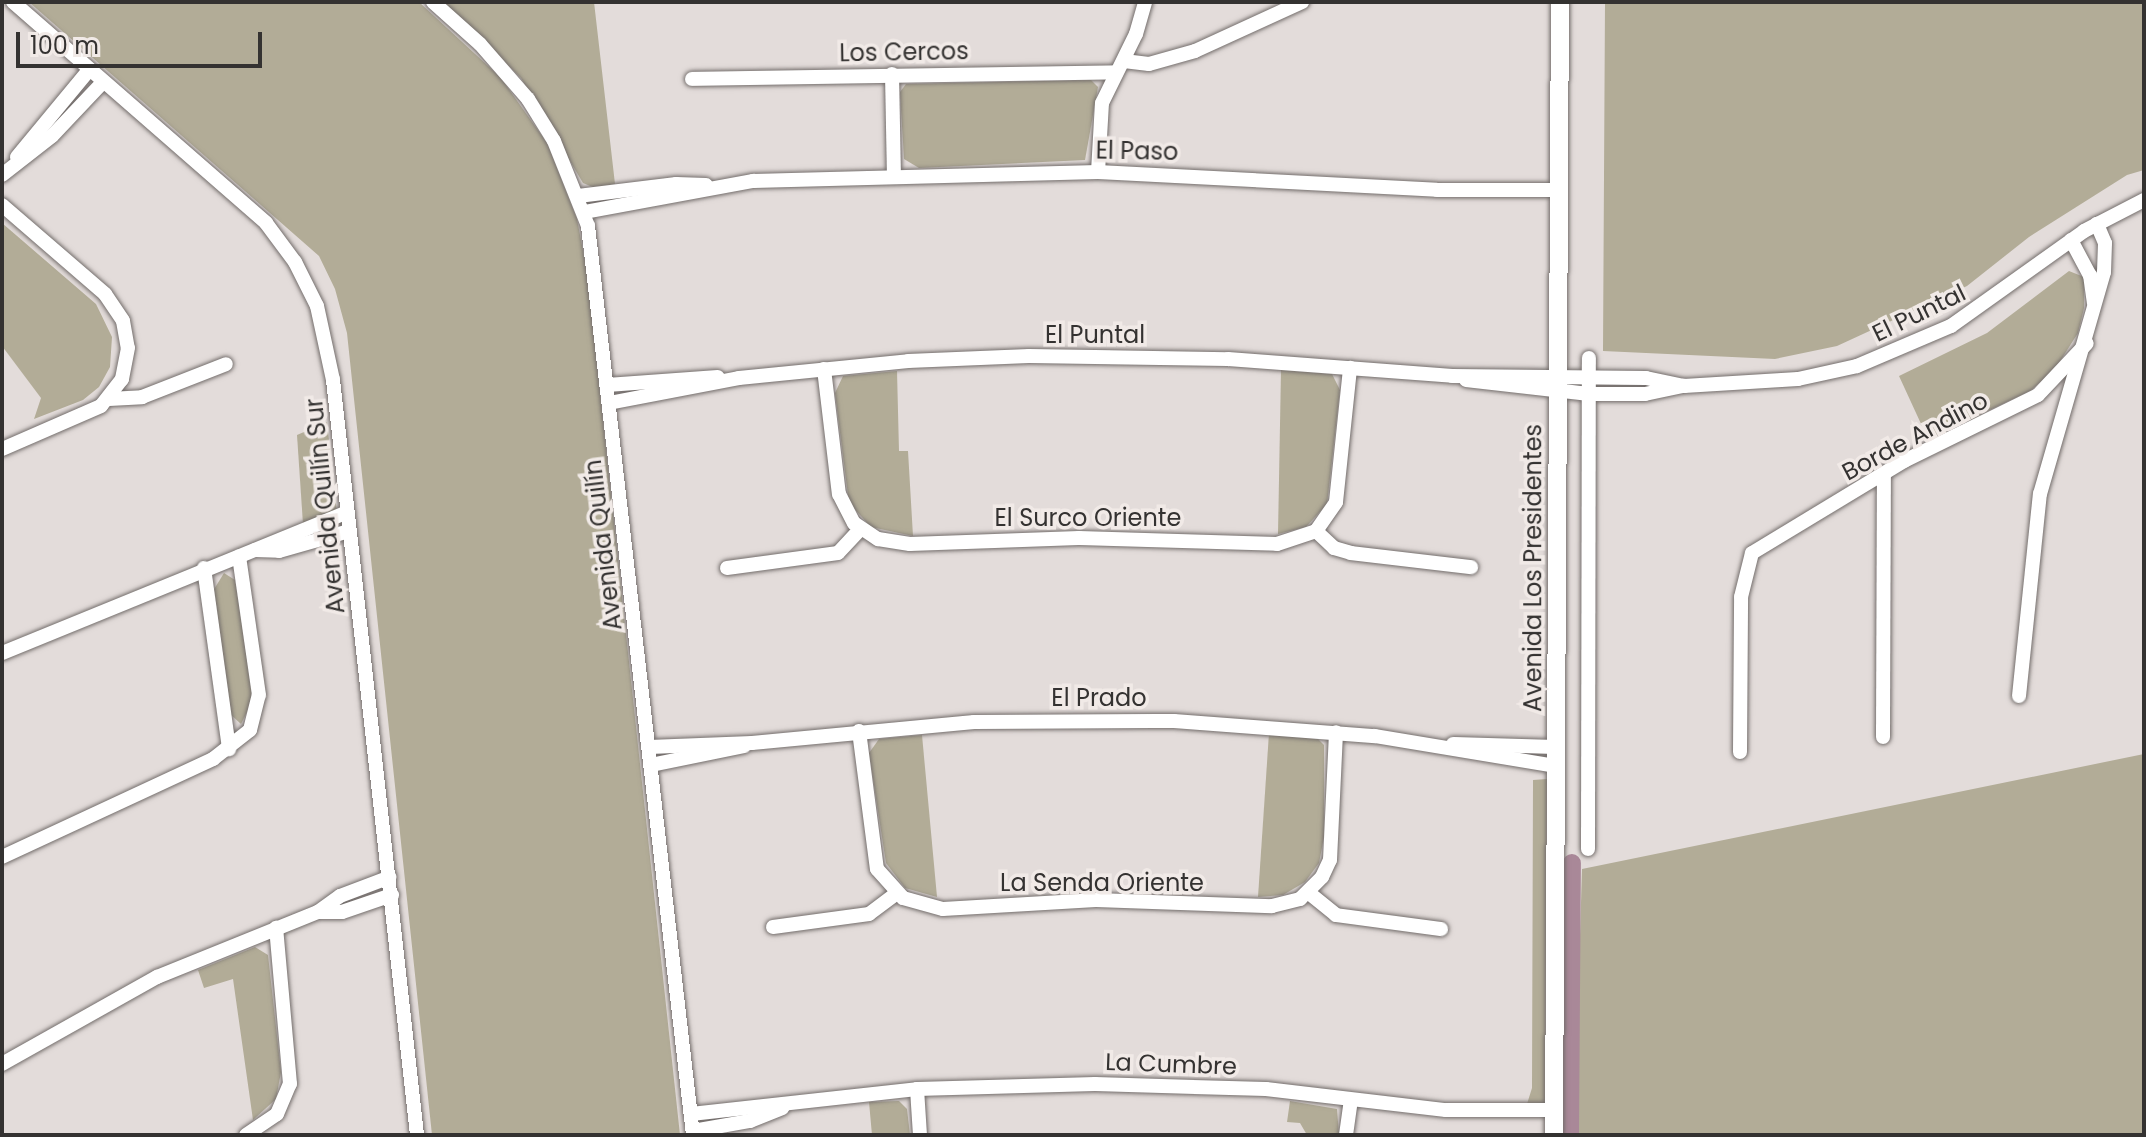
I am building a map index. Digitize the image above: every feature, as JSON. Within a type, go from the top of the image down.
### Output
[{"type":"street","name":"Avenida Quilín Sur","points":[[13,2],[254,211],[295,262],[317,306],[329,353],[417,1135]]},
{"type":"street","name":"Avenida Quilín","points":[[433,2],[480,44],[528,99],[584,212],[595,264],[693,1133]]},
{"type":"street","points":[[1098,172],[1102,103],[1145,2]]},
{"type":"street","name":"Los Cercos","points":[[692,79],[1149,64],[1195,51],[1302,2]]},
{"type":"street","name":"Avenida Los Presidentes","points":[[1554,1135],[1560,2]]},
{"type":"street","points":[[5,172],[89,70]]},
{"type":"street","points":[[892,74],[894,177]]},
{"type":"street","points":[[5,172],[52,136],[103,82]]},
{"type":"street","name":"El Paso","points":[[578,196],[676,184],[715,186],[894,177],[1098,172],[1437,190],[1559,190]]},
{"type":"street","name":"El Paso","points":[[584,212],[715,186]]},
{"type":"street","name":"El Puntal","points":[[1557,384],[1589,375],[1684,386],[1798,379],[1878,359],[1965,318],[2071,240],[2144,200]]},
{"type":"street","points":[[2,205],[113,302],[126,330],[125,371],[109,399],[84,416],[2,449]]},
{"type":"street","points":[[2019,696],[2040,494],[2087,343],[2105,257],[2097,224]]},
{"type":"street","points":[[2071,240],[2090,275],[2094,309]]},
{"type":"street","name":"Borde Andino","points":[[1740,752],[1741,597],[1752,553],[1884,473],[2038,395],[2087,343]]},
{"type":"street","name":"El Puntal","points":[[607,385],[1077,355],[1350,368],[1557,384],[1589,394],[1657,393],[1684,386]]},
{"type":"street","points":[[1588,849],[1589,358]]},
{"type":"street","points":[[109,399],[135,399],[226,364]]},
{"type":"street","points":[[1350,368],[1339,493],[1316,531],[1334,548],[1351,553],[1471,567]]},
{"type":"street","points":[[727,568],[838,553],[860,529],[839,494],[824,369]]},
{"type":"street","points":[[125,371],[139,387],[157,391]]},
{"type":"street","name":"El Puntal","points":[[609,403],[739,378]]},
{"type":"street","points":[[2038,395],[2055,401],[2063,416]]},
{"type":"street","points":[[1883,737],[1884,473]]},
{"type":"street","points":[[2,653],[204,568],[255,550],[278,536],[347,512]]},
{"type":"street","name":"El Surco Oriente","points":[[860,529],[888,542],[910,544],[1079,538],[1286,543],[1316,531]]},
{"type":"street","points":[[255,550],[279,551],[349,531]]},
{"type":"street","points":[[2,857],[229,749],[254,724],[259,704],[239,556]]},
{"type":"street","points":[[204,568],[229,749]]},
{"type":"street","name":"El Prado","points":[[649,747],[752,743],[859,731],[1089,720],[1336,732],[1445,744],[1492,741],[1557,756]]},
{"type":"street","points":[[773,927],[869,914],[896,894],[874,859],[859,731]]},
{"type":"street","points":[[1336,732],[1330,860],[1309,893],[1336,915],[1441,929]]},
{"type":"street","name":"El Prado","points":[[651,765],[752,743]]},
{"type":"street","points":[[2,1064],[157,977],[318,912],[340,896],[390,877]]},
{"type":"street","name":"La Senda Oriente","points":[[896,894],[925,907],[951,909],[1096,900],[1272,906],[1309,893]]},
{"type":"street","points":[[318,912],[342,912],[392,895]]},
{"type":"street","points":[[246,1135],[277,1114],[290,1084],[276,928]]},
{"type":"street","name":"La Cumbre","points":[[691,1114],[786,1106],[917,1089],[1168,1085],[1446,1110],[1554,1110]]},
{"type":"street","points":[[917,1089],[920,1135]]},
{"type":"street","points":[[1346,1135],[1351,1100]]},
{"type":"street","name":"La Cumbre","points":[[693,1133],[750,1121],[786,1106]]},
{"type":"shaded area","points":[[29,2],[419,2],[501,78],[547,143],[577,219],[587,272],[680,1135],[432,1135],[347,333],[335,289],[319,256]]},
{"type":"shaded area","points":[[443,2],[594,2],[615,184],[595,188],[583,183],[521,78]]},
{"type":"shaded area","points":[[1605,2],[2144,2],[2144,170],[2127,175],[2029,237],[1967,286],[1837,346],[1775,359],[1603,351]]},
{"type":"shaded area","points":[[1091,80],[1098,87],[1085,160],[919,168],[904,159],[900,92],[906,84]]},
{"type":"shaded area","points":[[2,223],[96,304],[112,337],[110,367],[99,387],[83,400],[34,419],[41,398],[2,346]]},
{"type":"shaded area","points":[[2069,271],[2084,277],[2084,308],[2078,333],[2055,369],[2030,391],[1928,439],[1899,376],[1987,333]]},
{"type":"shaded area","points":[[1281,370],[1332,374],[1340,390],[1327,504],[1306,527],[1278,534]]},
{"type":"shaded area","points":[[897,371],[899,451],[908,451],[913,536],[871,527],[849,503],[835,393],[843,376]]},
{"type":"shaded area","points":[[327,422],[337,513],[303,524],[297,435]]},
{"type":"shaded area","points":[[224,573],[235,580],[254,698],[241,724],[230,714],[213,591]]},
{"type":"shaded area","points":[[1269,733],[1318,739],[1324,745],[1324,837],[1319,863],[1305,882],[1283,895],[1258,897]]},
{"type":"shaded area","points":[[922,735],[937,897],[905,888],[886,863],[869,753],[879,739]]},
{"type":"shaded area","points":[[2144,754],[2144,1135],[1574,1135],[1582,869]]},
{"type":"shaded area","points":[[1547,779],[1545,1104],[1527,1104],[1532,1088],[1533,780]]},
{"type":"shaded area","points":[[255,947],[268,955],[281,1072],[276,1099],[253,1120],[233,979],[204,988],[198,970]]},
{"type":"shaded area","points":[[899,1101],[907,1109],[910,1135],[872,1135],[869,1102]]},
{"type":"shaded area","points":[[1290,1101],[1337,1109],[1339,1135],[1307,1135],[1300,1123],[1287,1122]]},
{"type":"waterway","points":[[1570,1135],[1572,863]]}]
